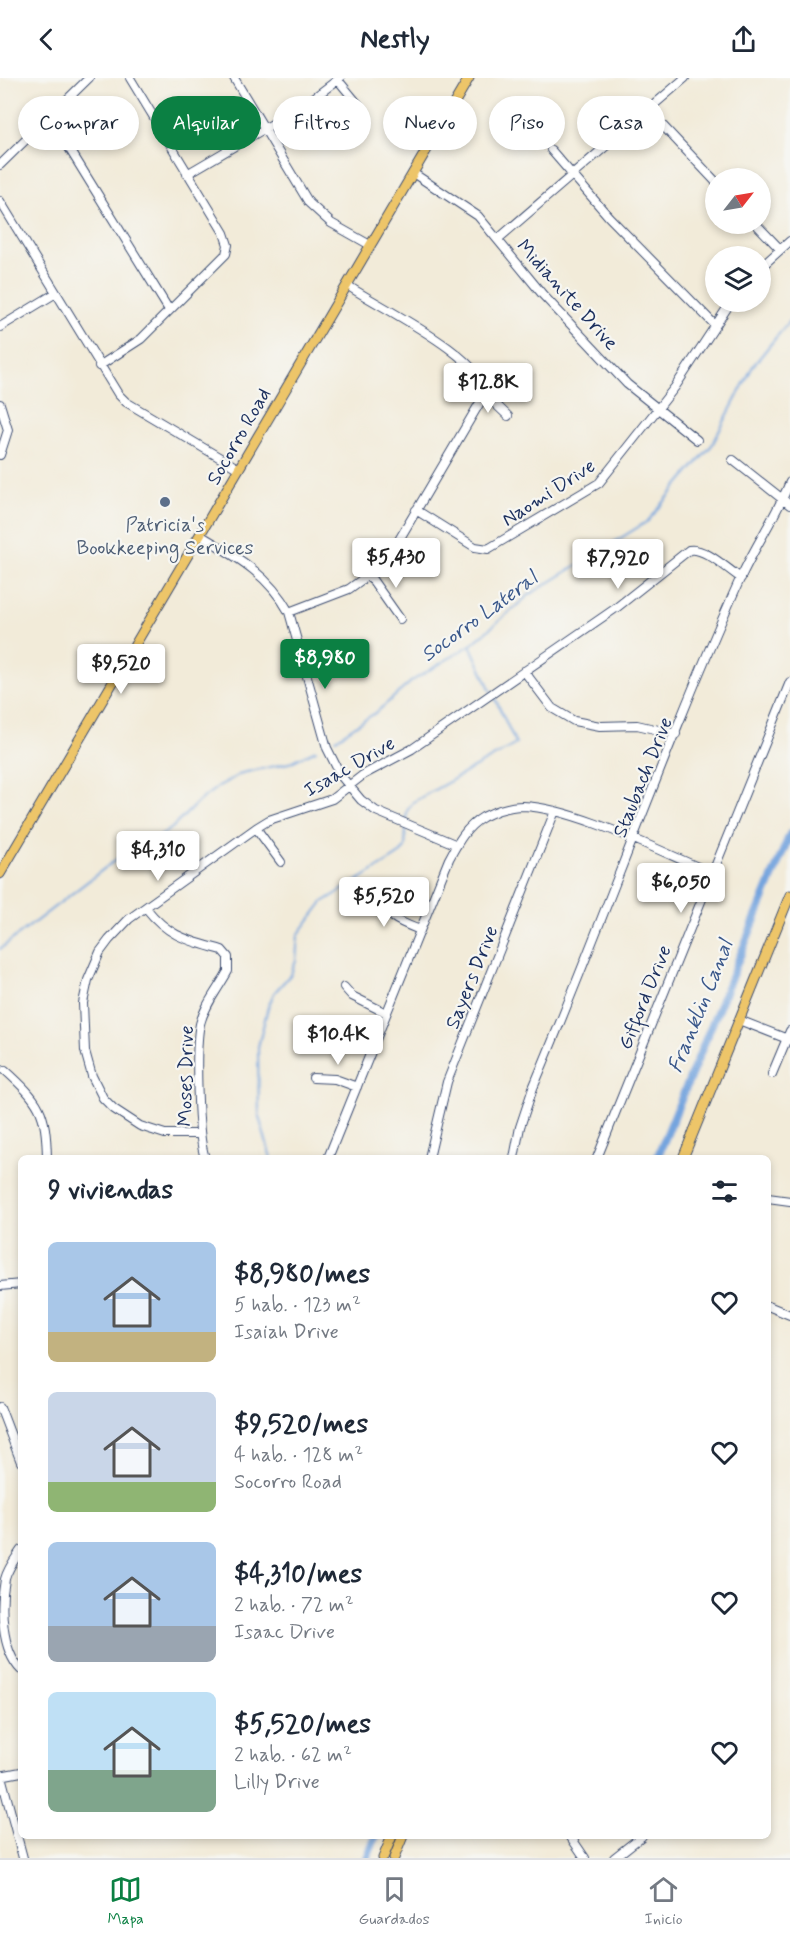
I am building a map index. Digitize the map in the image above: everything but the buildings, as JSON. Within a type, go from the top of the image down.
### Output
[{"type":"main road","name":"Socorro Road","points":[[0,874],[469,78]]},
{"type":"main road","points":[[684,1155],[790,895]]},
{"type":"main road","points":[[383,1858],[391,1839]]},
{"type":"main road","points":[[394,1858],[402,1839]]},
{"type":"street","points":[[71,96],[89,78]]},
{"type":"street","points":[[99,366],[129,349],[225,254],[228,248],[224,234],[130,78]]},
{"type":"street","points":[[234,78],[309,202],[331,223],[370,245]]},
{"type":"street","points":[[664,96],[685,78]]},
{"type":"street","points":[[187,174],[303,106],[339,79],[352,96]]},
{"type":"street","points":[[665,128],[705,170]]},
{"type":"street","points":[[0,165],[18,147]]},
{"type":"street","points":[[70,150],[169,310]]},
{"type":"street","points":[[551,150],[609,217],[715,325]]},
{"type":"street","points":[[498,239],[602,150]]},
{"type":"street","name":"Midianite Drive","points":[[413,173],[477,216],[538,290],[627,384],[697,440]]},
{"type":"street","points":[[0,201],[112,387],[126,402],[239,469]]},
{"type":"street","points":[[766,234],[780,249]]},
{"type":"street","points":[[771,258],[790,241]]},
{"type":"street","points":[[347,285],[450,348],[482,381],[485,394],[508,416]]},
{"type":"street","points":[[0,327],[56,293]]},
{"type":"street","name":"Naomi Drive","points":[[416,510],[475,547],[492,548],[599,483],[658,410],[724,312]]},
{"type":"street","points":[[289,612],[349,589],[369,575],[396,545],[485,394]]},
{"type":"street","points":[[0,404],[8,429],[0,455]]},
{"type":"street","points":[[733,460],[790,506]]},
{"type":"street","name":"Staubach Drive","points":[[514,1155],[519,1127],[533,1088],[676,734],[741,578],[790,482]]},
{"type":"street","points":[[200,535],[254,568],[274,588],[289,612],[327,748],[336,769],[349,786],[376,811],[457,845]]},
{"type":"street","name":"Isaac Drive","points":[[199,1134],[165,1134],[140,1126],[118,1113],[98,1089],[85,1051],[83,1003],[91,973],[109,940],[129,919],[269,820],[322,804],[363,775],[417,746],[655,580],[689,550],[697,549],[706,553],[741,578]]},
{"type":"street","points":[[369,575],[400,619]]},
{"type":"street","points":[[524,671],[552,708],[574,721],[600,726],[637,724],[676,734]]},
{"type":"street","name":"Gifford Drive","points":[[598,1155],[790,682]]},
{"type":"street","points":[[329,1155],[420,930],[457,845],[472,826],[494,812],[518,806],[555,811],[712,873]]},
{"type":"street","name":"Sayers Drive","points":[[430,1155],[447,1082],[555,811]]},
{"type":"street","points":[[256,828],[280,862]]},
{"type":"street","points":[[379,896],[387,914],[394,920],[420,930]]},
{"type":"street","name":"Moses Drive","points":[[146,908],[158,924],[172,934],[222,950],[229,963],[225,977],[205,1009],[199,1034],[199,1134],[204,1155]]},
{"type":"street","points":[[344,987],[352,996],[387,1013]]},
{"type":"street","points":[[739,1020],[789,1036],[772,1074]]},
{"type":"street","points":[[5,1070],[40,1107],[45,1118],[47,1155]]},
{"type":"street","points":[[314,1078],[336,1079],[357,1087]]},
{"type":"street","points":[[771,1198],[790,1201]]},
{"type":"street","points":[[0,1286],[18,1284]]},
{"type":"street","points":[[771,1307],[790,1315]]},
{"type":"street","points":[[0,1407],[18,1454]]},
{"type":"street","points":[[18,1555],[5,1578],[1,1599],[8,1654],[18,1666]]},
{"type":"street","points":[[18,1773],[0,1776],[23,1858]]},
{"type":"street","points":[[572,1839],[585,1858]]},
{"type":"street","points":[[614,1858],[638,1839]]},
{"type":"waterway","name":"Socorro Lateral","points":[[336,739],[378,711],[412,681],[472,644],[529,595],[648,521],[712,445],[753,366],[790,320]]},
{"type":"waterway","points":[[471,647],[491,691]]},
{"type":"waterway","points":[[406,821],[407,811],[413,802],[516,744],[494,696]]},
{"type":"waterway","name":"Socorro Lateral","points":[[0,949],[118,858],[153,841],[172,828],[199,801],[219,786],[242,773],[289,763],[316,750]]},
{"type":"waterway","points":[[270,1155],[259,1117],[258,1047],[274,993],[291,974],[296,960],[298,935],[323,902],[397,856],[405,848],[406,829]]},
{"type":"waterway","name":"Franklin Canal","points":[[658,1155],[790,834]]},
{"type":"waterway","name":"Franklin Canal","points":[[367,1858],[375,1839]]},
{"type":"place","name":"Patricia's Bookkeeping Services","points":[[165,502]]}]
